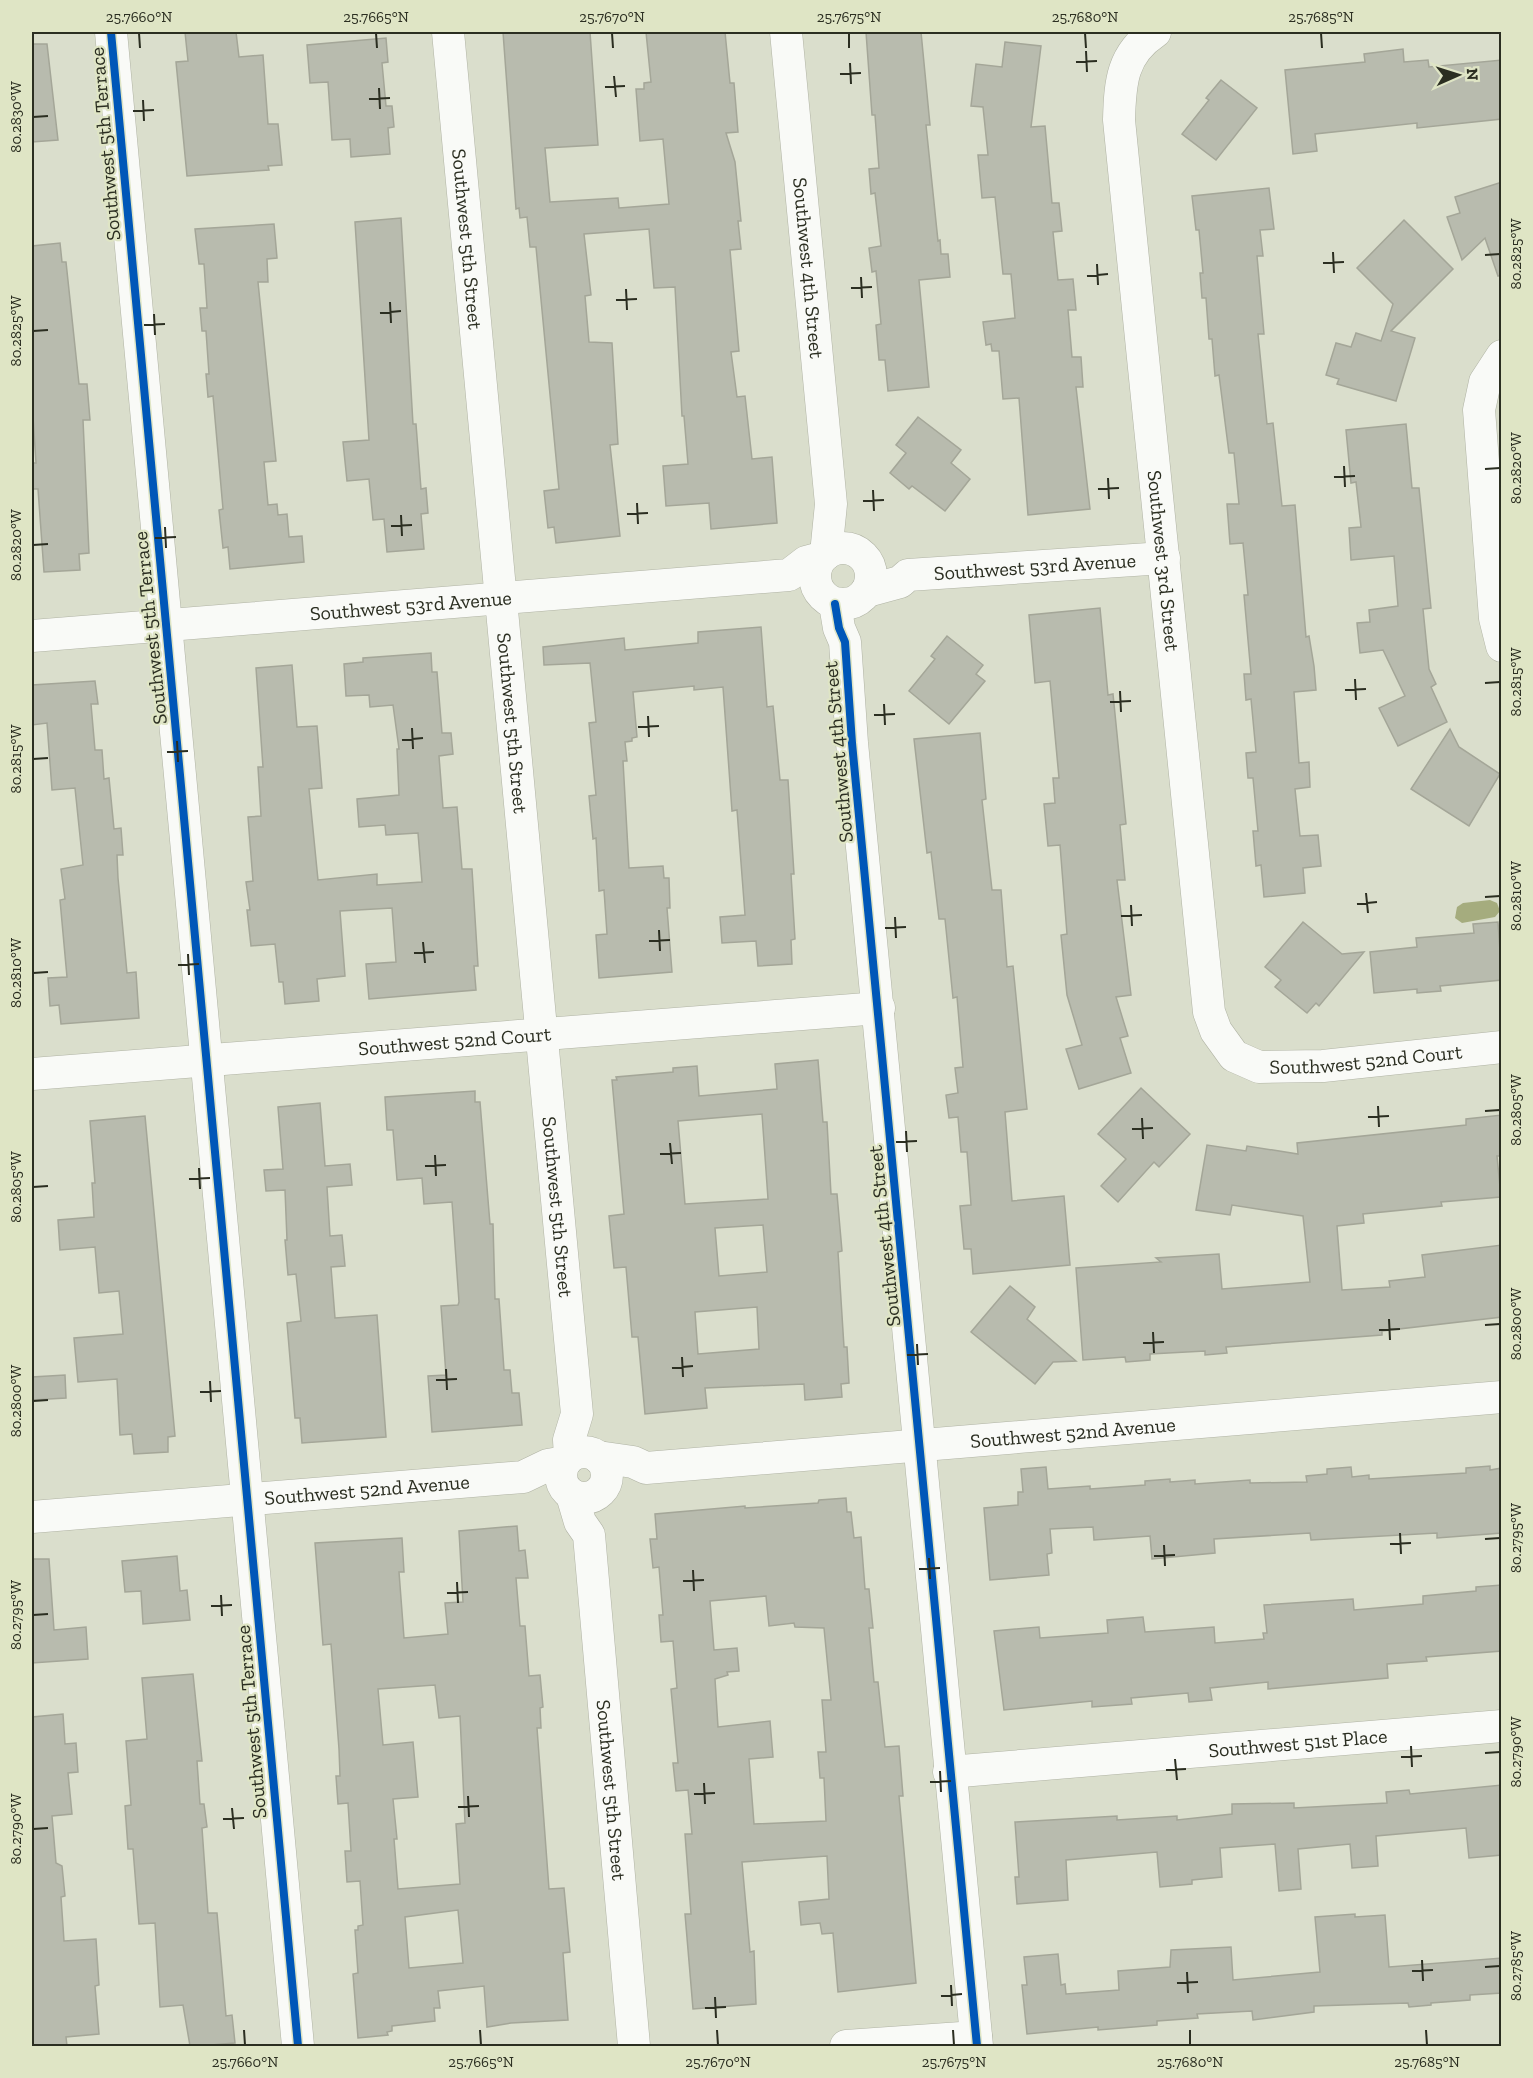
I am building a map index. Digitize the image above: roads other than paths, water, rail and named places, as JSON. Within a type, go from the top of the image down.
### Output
[{"type":"street","name":"Southwest 5th Terrace","points":[[111,32],[298,2046]]},
{"type":"street","name":"Southwest 5th Street","points":[[448,32],[539,1035],[577,1414],[569,1440],[582,1457],[603,1462],[607,1475],[586,1492]]},
{"type":"street","name":"Southwest 4th Street","points":[[786,32],[836,575],[856,613],[845,642],[852,743],[921,1444],[949,1772],[977,2042]]},
{"type":"street","name":"Southwest 3rd Street","points":[[1155,32],[1139,42],[1128,60],[1119,96],[1119,120],[1205,982],[1209,1012],[1216,1031],[1234,1056]]},
{"type":"street","points":[[1496,363],[1481,397],[1479,424],[1495,618],[1502,646]]},
{"type":"street","name":"Southwest 53rd Avenue","points":[[32,636],[500,597],[836,575],[886,564],[908,575],[1164,558]]},
{"type":"street","name":"Southwest 52nd Court","points":[[32,1074],[879,1008]]},
{"type":"street","name":"Southwest 52nd Court","points":[[1234,1056],[1259,1067],[1296,1068],[1502,1047]]},
{"type":"street","name":"Southwest 52nd Avenue","points":[[32,1517],[523,1477],[548,1465],[582,1457],[633,1462],[646,1468],[1502,1396]]},
{"type":"street","name":"Southwest 5th Street","points":[[582,1457],[561,1475],[586,1492],[600,1510],[596,1525],[589,1534],[634,2046]]},
{"type":"street","name":"Southwest 52nd Avenue","points":[[523,1477],[536,1484],[586,1492],[633,1478],[646,1468]]},
{"type":"street","name":"Southwest 51st Place","points":[[949,1772],[1502,1726]]},
{"type":"street","points":[[846,2046],[977,2042]]}]
